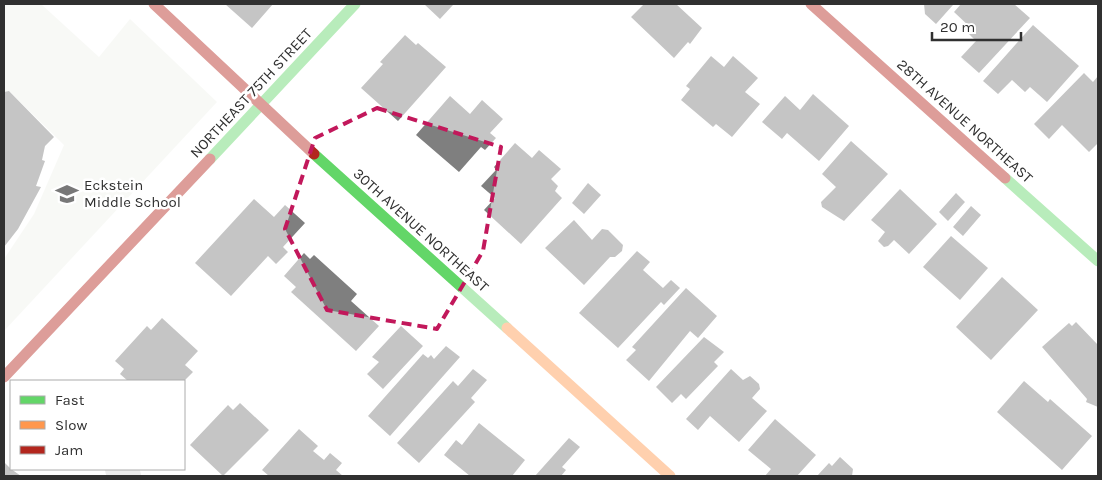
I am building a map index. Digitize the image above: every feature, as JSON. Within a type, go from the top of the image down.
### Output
[{"type":"street","name":"30TH AVENUE NORTHEAST","points":[[154,4],[236,78],[261,104],[670,476]]},
{"type":"street","name":"NORTHEAST 75TH STREET","points":[[10,376],[355,4]]},
{"type":"street","name":"28TH AVENUE NORTHEAST","points":[[811,4],[1098,261]]},
{"type":"highlighted area","points":[[377,108],[501,147],[483,251],[437,329],[327,310],[285,229],[315,138]]},
{"type":"shaded area","name":"Eckstein Middle School","points":[[4,4],[41,4],[99,57],[130,19],[217,102],[4,331],[4,259],[34,214],[64,145],[9,91],[4,92]]},
{"type":"building","points":[[225,4],[273,4],[252,28]]},
{"type":"building","points":[[424,4],[452,4],[453,5],[440,19]]},
{"type":"building","points":[[644,4],[676,4],[702,28],[690,44],[688,42],[674,58],[631,17]]},
{"type":"building","points":[[924,4],[953,5],[936,24],[925,14]]},
{"type":"building","points":[[961,4],[1014,4],[1030,18],[979,73],[961,57],[976,41],[967,32],[971,28],[954,12]]},
{"type":"building","points":[[1033,25],[1079,66],[1047,102],[1030,87],[1025,92],[1012,80],[998,94],[983,81]]},
{"type":"building","points":[[405,35],[416,45],[418,43],[446,67],[398,121],[361,88],[383,64],[380,62]]},
{"type":"building","points":[[711,56],[724,67],[733,56],[758,78],[745,92],[760,104],[732,137],[716,124],[713,127],[681,100],[690,89],[686,86]]},
{"type":"building","points":[[1084,73],[1093,82],[1098,76],[1098,143],[1089,152],[1062,125],[1049,139],[1034,124]]},
{"type":"building","points":[[9,91],[54,137],[45,146],[42,160],[45,161],[36,186],[41,187],[18,229],[4,247],[4,92]]},
{"type":"building","points":[[813,94],[849,126],[819,161],[787,133],[782,139],[762,122],[785,96],[800,110]]},
{"type":"building","points":[[450,96],[470,114],[482,100],[503,119],[490,133],[496,138],[485,150],[481,147],[459,172],[416,135]]},
{"type":"building","points":[[851,141],[888,174],[844,221],[822,207],[821,202],[836,187],[822,174]]},
{"type":"building","points":[[515,143],[532,158],[539,150],[561,169],[551,179],[558,186],[555,191],[562,198],[521,244],[484,210],[495,198],[481,186],[496,170],[494,167]]},
{"type":"building","points":[[588,183],[601,195],[584,214],[572,203]]},
{"type":"building","points":[[900,189],[937,224],[909,254],[894,240],[884,247],[878,241],[885,232],[871,220]]},
{"type":"building","points":[[956,193],[965,202],[948,221],[939,212]]},
{"type":"building","points":[[254,199],[274,217],[285,205],[305,223],[283,247],[288,252],[276,264],[268,256],[231,296],[195,263]]},
{"type":"building","points":[[971,206],[981,215],[963,236],[953,227]]},
{"type":"building","points":[[574,220],[592,240],[602,229],[608,230],[623,245],[622,251],[615,257],[610,257],[584,285],[545,248]]},
{"type":"building","points":[[951,236],[988,268],[960,300],[923,267]]},
{"type":"building","points":[[637,251],[650,262],[643,270],[663,288],[671,280],[680,288],[664,305],[661,302],[618,348],[579,313]]},
{"type":"building","points":[[304,253],[310,259],[314,255],[357,294],[351,301],[379,326],[356,351],[291,292],[296,287],[284,276]]},
{"type":"building","points":[[1002,277],[1038,310],[991,360],[956,327]]},
{"type":"building","points":[[686,288],[717,316],[698,338],[690,331],[649,381],[626,360],[636,350],[632,347]]},
{"type":"building","points":[[162,318],[198,351],[185,365],[193,372],[185,380],[127,380],[120,374],[124,369],[115,361],[147,326],[151,330]]},
{"type":"building","points":[[1076,322],[1098,345],[1098,407],[1086,402],[1087,399],[1042,347],[1069,323],[1072,326]]},
{"type":"building","points":[[401,326],[423,346],[383,389],[367,374],[379,362],[372,357]]},
{"type":"building","points":[[704,337],[724,352],[714,362],[718,366],[686,399],[681,394],[672,403],[656,387]]},
{"type":"building","points":[[446,346],[460,357],[390,436],[368,416],[423,354],[428,358],[431,355],[434,359]]},
{"type":"building","points":[[473,369],[487,380],[471,398],[475,402],[419,463],[397,443],[453,381],[458,386]]},
{"type":"building","points":[[731,369],[743,380],[750,376],[759,384],[760,389],[752,398],[767,411],[739,442],[710,416],[698,430],[686,419]]},
{"type":"building","points":[[1024,381],[1048,402],[1050,399],[1092,436],[1062,470],[997,412]]},
{"type":"building","points":[[240,403],[269,430],[223,476],[190,445],[228,405],[233,410]]},
{"type":"building","points":[[775,419],[816,455],[797,476],[765,476],[771,469],[748,450]]},
{"type":"building","points":[[479,423],[525,460],[512,476],[470,476],[444,455],[456,440],[462,445]]},
{"type":"building","points":[[299,429],[318,446],[313,451],[324,460],[330,453],[342,463],[336,470],[343,476],[269,476],[262,470]]},
{"type":"building","points":[[569,438],[580,447],[562,467],[566,470],[561,476],[535,476]]},
{"type":"building","points":[[840,457],[853,469],[852,476],[817,476],[829,463],[832,466]]},
{"type":"building","points":[[4,462],[10,470],[21,476],[4,476]]},
{"type":"traffic: fast","points":[[210,159],[355,4]]},
{"type":"traffic: fast","points":[[314,154],[507,328]]},
{"type":"traffic: fast","points":[[1005,178],[1098,261]]},
{"type":"traffic: slow","points":[[507,328],[670,476]]},
{"type":"traffic: jam","points":[[154,4],[314,154]]},
{"type":"traffic: jam","points":[[811,4],[1005,178]]},
{"type":"traffic: jam","points":[[4,377],[210,159]]},
{"type":"place","name":"Eckstein Middle School","points":[[67,194]]}]
